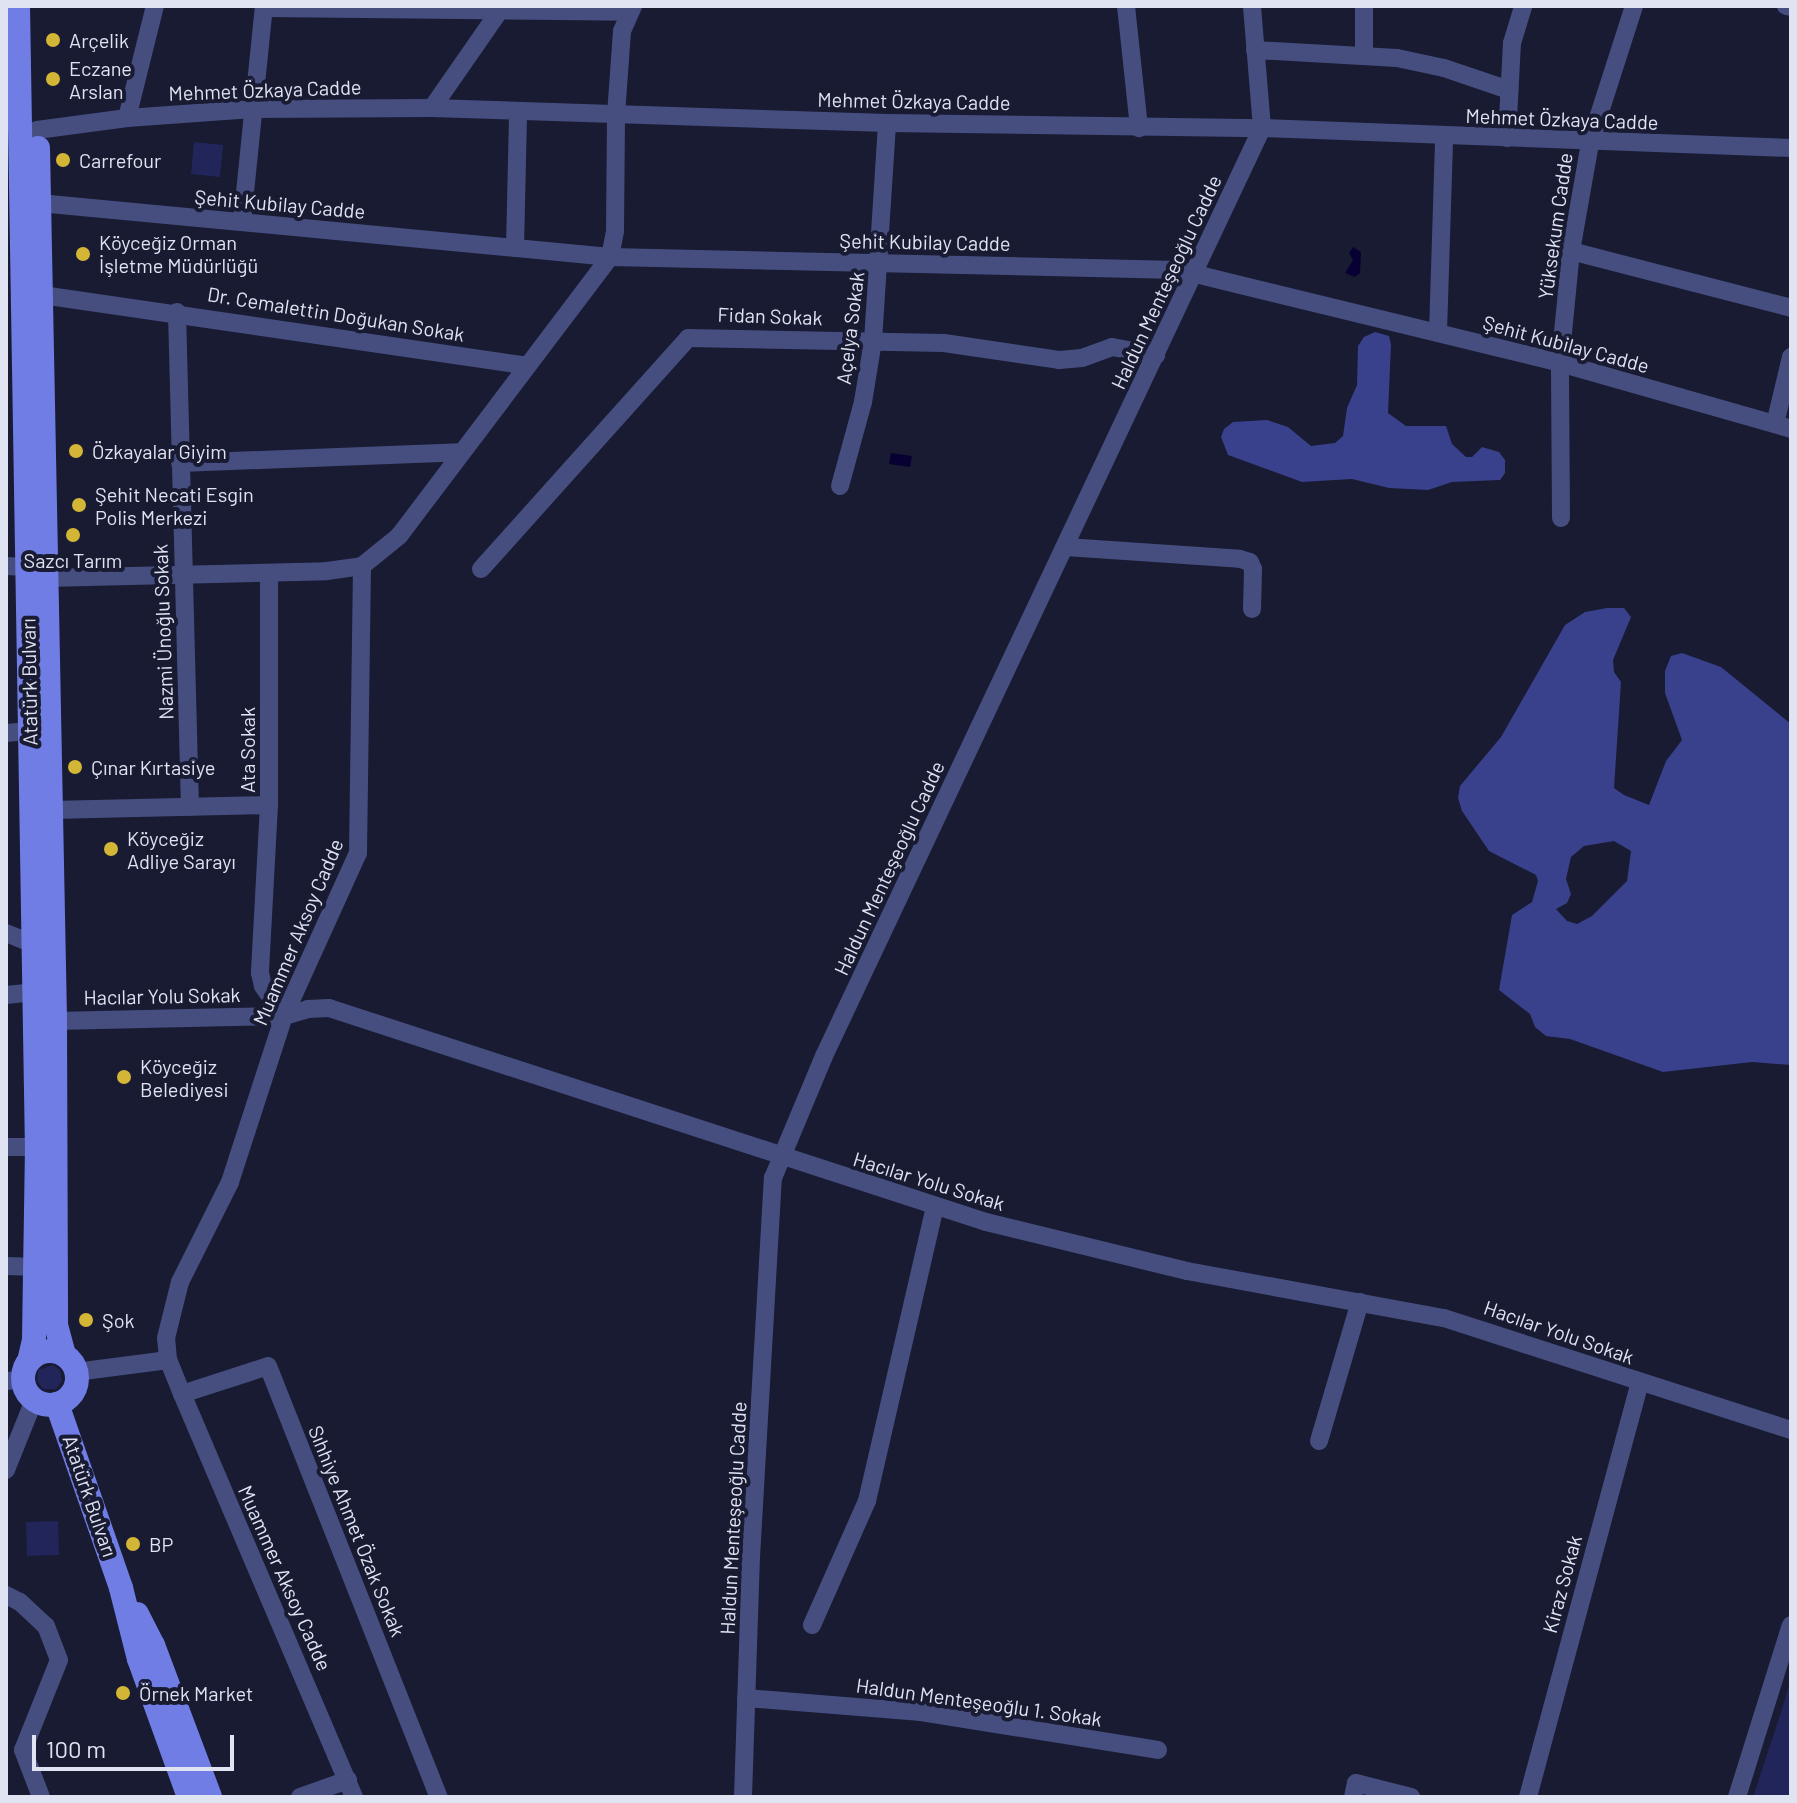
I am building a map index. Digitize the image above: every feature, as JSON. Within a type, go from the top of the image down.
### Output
[{"type":"main road","name":"Atatürk Bulvarı","points":[[18,6],[27,570],[51,810],[56,1325],[70,1364]]},
{"type":"main road","name":"Atatürk Bulvarı","points":[[34,6],[37,130],[23,209],[42,295],[18,732],[36,992],[36,1267],[30,1385],[121,1588],[153,1645],[210,1797]]},
{"type":"main road","points":[[47,1351],[70,1364],[71,1395],[30,1385],[47,1351]]},
{"type":"main road","name":"Atatürk Bulvarı","points":[[121,1588],[139,1659],[189,1797]]},
{"type":"street","points":[[127,118],[155,6]]},
{"type":"street","points":[[1126,6],[1139,128]]},
{"type":"street","name":"Haldun Menteşeoğlu Cadde","points":[[743,1797],[764,1375],[769,1203],[780,1156],[1262,128],[1252,6]]},
{"type":"street","points":[[1364,6],[1364,55]]},
{"type":"street","points":[[1507,138],[1512,43],[1523,6]]},
{"type":"street","name":"Yüksekum Cadde","points":[[1561,518],[1560,363],[1571,251],[1590,143],[1634,6]]},
{"type":"street","points":[[27,570],[183,576],[337,571],[362,566],[399,536],[610,257],[615,231],[616,115],[622,31],[630,9],[264,7],[242,222]]},
{"type":"street","points":[[432,108],[502,8]]},
{"type":"street","points":[[1255,50],[1364,55],[1444,68],[1509,90]]},
{"type":"street","name":"Mehmet Özkaya Cadde","points":[[37,130],[127,118],[253,109],[432,108],[887,123],[1262,128],[1590,143],[1791,148]]},
{"type":"street","points":[[515,248],[518,111]]},
{"type":"street","name":"Açelya Sokak","points":[[840,486],[863,402],[873,341],[887,123]]},
{"type":"street","points":[[1438,333],[1444,137]]},
{"type":"street","name":"Şehit Kubilay Cadde","points":[[23,209],[242,222],[610,257],[1161,269],[1196,273],[1560,363],[1783,426]]},
{"type":"street","points":[[1571,251],[1791,308]]},
{"type":"street","name":"Dr. Cemalettin Doğukan Sokak","points":[[42,295],[177,312],[527,366]]},
{"type":"street","name":"Nazmi Ünoğlu Sokak","points":[[177,312],[190,807]]},
{"type":"street","name":"Fidan Sokak","points":[[481,569],[688,338],[967,345],[1059,360],[1082,358],[1112,347],[1156,355]]},
{"type":"street","points":[[1783,426],[1791,357]]},
{"type":"street","points":[[180,463],[460,452]]},
{"type":"street","points":[[1066,547],[1250,562],[1253,569],[1252,609]]},
{"type":"street","name":"Muammer Aksoy Cadde","points":[[351,1789],[168,1360],[166,1338],[173,1304],[230,1182],[284,1016],[351,872],[361,841],[362,566]]},
{"type":"street","name":"Ata Sokak","points":[[269,573],[269,805],[260,973],[263,986],[284,1016]]},
{"type":"street","points":[[51,810],[269,805]]},
{"type":"street","points":[[6,933],[35,945]]},
{"type":"street","points":[[6,995],[36,992]]},
{"type":"street","name":"Hacılar Yolu Sokak","points":[[55,1021],[284,1016],[308,1009],[329,1008],[1029,1234],[1187,1271],[1360,1302],[1479,1328],[1791,1430]]},
{"type":"street","points":[[6,1147],[37,1147]]},
{"type":"street","points":[[812,1625],[867,1501],[935,1206]]},
{"type":"street","points":[[6,1266],[36,1267]]},
{"type":"street","points":[[1319,1441],[1360,1302]]},
{"type":"street","points":[[70,1364],[168,1360]]},
{"type":"street","name":"Sıhhiye Ahmet Özak Sokak","points":[[182,1394],[268,1366],[439,1797]]},
{"type":"street","name":"Kiraz Sokak","points":[[1528,1797],[1640,1383]]},
{"type":"street","points":[[6,1470],[30,1385]]},
{"type":"street","points":[[6,1595],[20,1602],[46,1626],[59,1660],[23,1750],[41,1797]]},
{"type":"street","points":[[1737,1797],[1791,1625]]},
{"type":"street","name":"Haldun Menteşeoğlu 1. Sokak","points":[[746,1698],[921,1712],[1158,1750]]},
{"type":"street","points":[[1353,1797],[1356,1783],[1411,1797]]},
{"type":"street","points":[[300,1797],[351,1789]]},
{"type":"shaded area","points":[[194,142],[223,145],[220,177],[191,174]]},
{"type":"shaded area","points":[[1353,247],[1361,252],[1360,273],[1355,277],[1345,273],[1353,260],[1349,253]]},
{"type":"shaded area","points":[[1375,332],[1389,336],[1391,345],[1388,413],[1406,426],[1446,426],[1452,444],[1466,457],[1472,457],[1482,447],[1499,452],[1505,460],[1505,473],[1500,480],[1452,482],[1428,490],[1389,488],[1352,479],[1302,482],[1228,455],[1221,437],[1224,429],[1233,422],[1267,420],[1288,427],[1311,446],[1335,443],[1343,436],[1347,408],[1357,385],[1358,346],[1364,337]]},
{"type":"shaded area","points":[[891,453],[912,456],[910,467],[889,464]]},
{"type":"shaded area","points":[[1624,608],[1631,617],[1613,660],[1614,672],[1621,682],[1614,788],[1624,795],[1649,805],[1666,761],[1682,740],[1665,693],[1665,671],[1671,656],[1682,653],[1721,667],[1791,724],[1791,1065],[1752,1062],[1663,1072],[1570,1039],[1546,1036],[1535,1027],[1530,1014],[1499,990],[1512,915],[1532,902],[1538,881],[1536,875],[1489,851],[1462,811],[1458,798],[1460,786],[1501,737],[1565,625],[1585,612]],"holes":[[[1614,841],[1631,851],[1627,881],[1592,916],[1577,924],[1567,921],[1556,909],[1567,903],[1571,894],[1566,879],[1571,857],[1584,846]]]},
{"type":"shaded area","points":[[53,1365],[60,1370],[62,1381],[56,1389],[43,1389],[37,1381],[38,1370]]},
{"type":"shaded area","points":[[58,1521],[59,1555],[27,1556],[26,1522]]},
{"type":"shaded area","points":[[1791,1679],[1791,1797],[1753,1797],[1782,1709]]},
{"type":"place","name":"Arçelik","points":[[53,40]]},
{"type":"place","name":"Eczane Arslan","points":[[53,79]]},
{"type":"place","name":"Carrefour","points":[[63,160]]},
{"type":"place","name":"Köyceğiz Orman İşletme Müdürlüğü","points":[[83,254]]},
{"type":"place","name":"Özkayalar Giyim","points":[[76,451]]},
{"type":"place","name":"Şehit Necati Esgin Polis Merkezi","points":[[79,505]]},
{"type":"place","name":"Sazcı Tarım","points":[[73,535]]},
{"type":"place","name":"Çınar Kırtasiye","points":[[75,767]]},
{"type":"place","name":"Köyceğiz Adliye Sarayı","points":[[111,849]]},
{"type":"place","name":"Köyceğiz Belediyesi","points":[[124,1077]]},
{"type":"place","name":"Şok","points":[[86,1320]]},
{"type":"place","name":"BP","points":[[133,1544]]},
{"type":"place","name":"Örnek Market","points":[[123,1693]]}]
